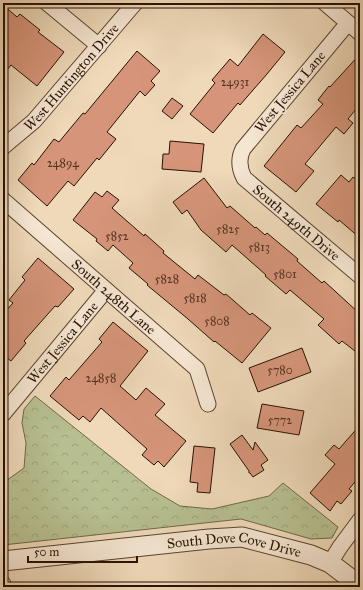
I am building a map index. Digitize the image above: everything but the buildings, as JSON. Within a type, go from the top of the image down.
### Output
[{"type":"street","points":[[47,3],[99,46]]},
{"type":"street","name":"West Huntington Drive","points":[[3,147],[34,121],[135,3]]},
{"type":"street","points":[[325,3],[360,33]]},
{"type":"street","name":"West Jessica Lane","points":[[239,165],[240,155],[243,149],[348,23]]},
{"type":"street","name":"South 249th Drive","points":[[239,165],[244,178],[360,276]]},
{"type":"street","name":"South 248th Lane","points":[[3,200],[197,369],[208,404]]},
{"type":"street","name":"West Jessica Lane","points":[[3,414],[106,290]]},
{"type":"street","points":[[330,563],[360,520]]},
{"type":"street","name":"South Dove Cove Drive","points":[[3,561],[210,539],[242,537],[311,555],[330,563],[360,586]]},
{"type":"green space","points":[[35,396],[151,489],[180,506],[212,509],[269,496],[283,483],[338,527],[332,538],[311,539],[241,519],[3,545],[3,483],[24,468],[26,443],[22,423],[24,409]]}]
